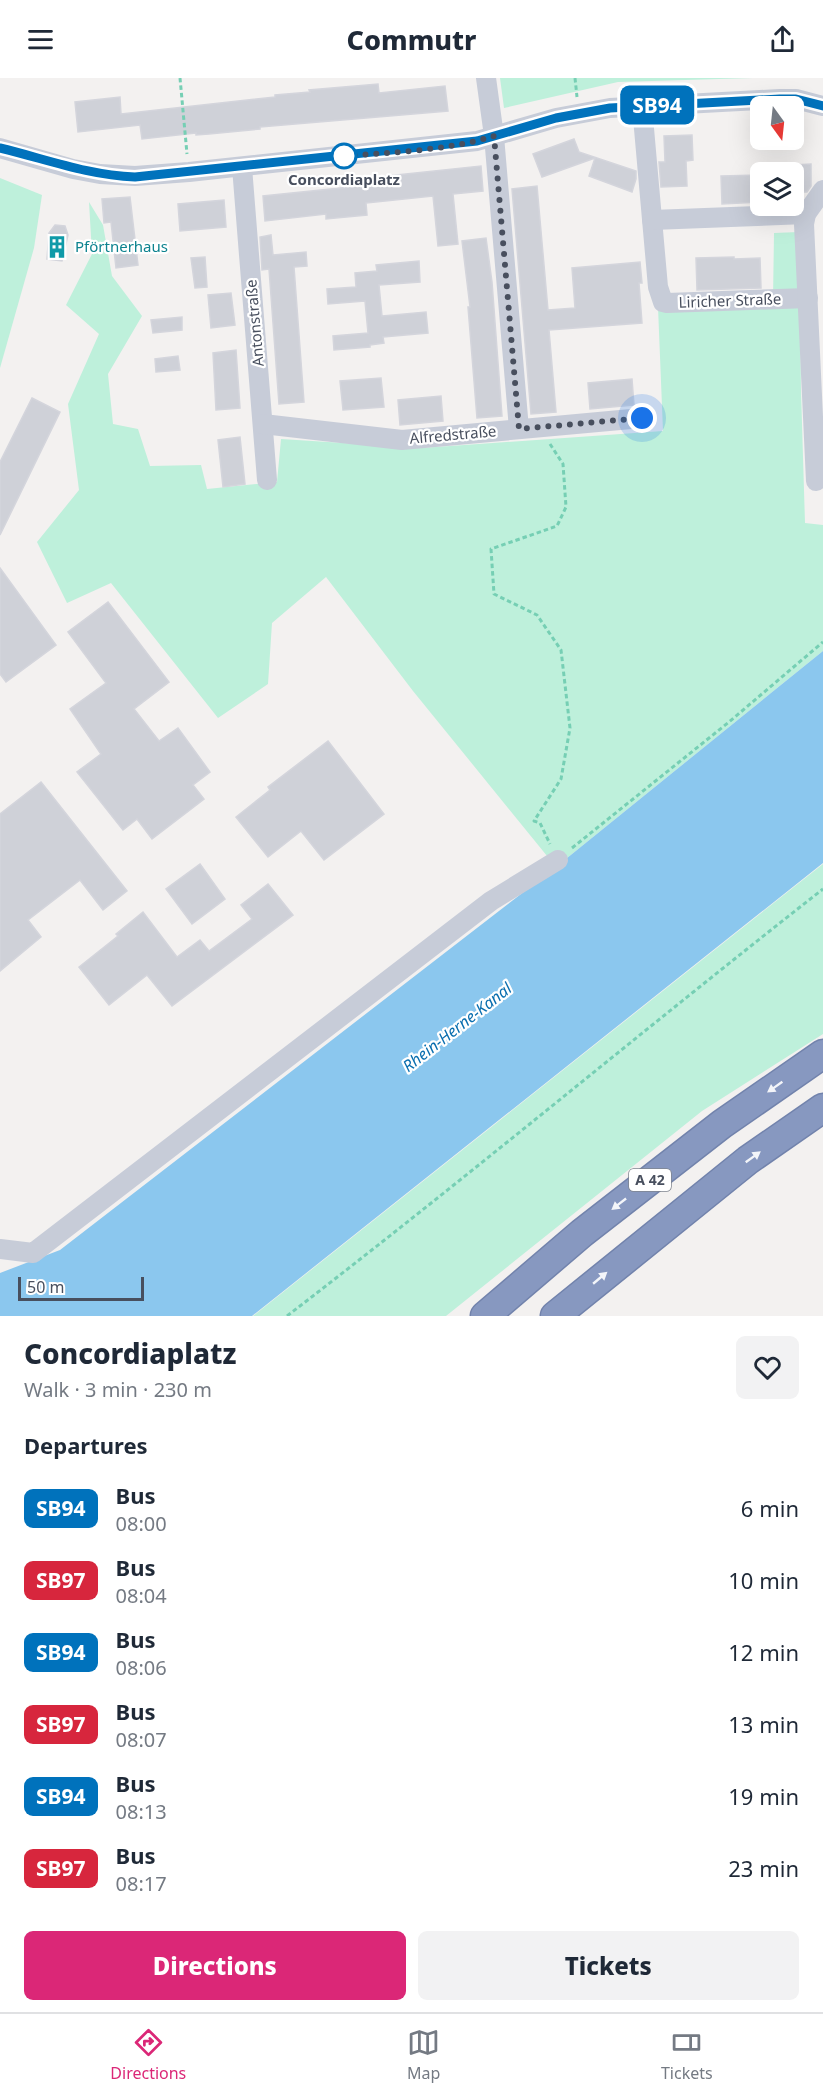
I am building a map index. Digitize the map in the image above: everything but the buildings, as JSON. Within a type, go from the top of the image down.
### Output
[{"type":"highway","name":"A 42","points":[[485,1316],[582,1233],[712,1131],[823,1054]]},
{"type":"highway","points":[[555,1316],[748,1161],[823,1108]]},
{"type":"street","points":[[486,78],[494,136],[519,429]]},
{"type":"street","points":[[0,148],[73,169],[135,177],[457,144],[477,141],[556,118],[610,108],[780,99],[796,99],[823,106]]},
{"type":"street","name":"Liricher Straße","points":[[642,106],[658,287],[663,302],[808,298]]},
{"type":"street","name":"Antonstraße","points":[[242,167],[267,480]]},
{"type":"street","points":[[816,482],[804,224],[806,214],[823,190]]},
{"type":"street","points":[[652,220],[806,214]]},
{"type":"street","name":"Alfredstraße","points":[[263,424],[402,440],[642,418]]},
{"type":"street","points":[[0,1249],[33,1253],[490,901],[558,860]]},
{"type":"path","points":[[180,78],[189,172]]},
{"type":"path","points":[[539,427],[563,464],[566,507],[557,526],[491,549],[494,594],[537,615],[561,650],[570,728],[561,779],[534,821],[540,823],[558,860],[729,722],[823,642]]},
{"type":"path","points":[[287,1316],[466,1177],[623,1048],[823,889]]},
{"type":"green space","points":[[500,78],[753,78],[618,82],[504,108]]},
{"type":"green space","points":[[0,178],[42,195],[34,248],[0,368]]},
{"type":"green space","points":[[89,202],[103,225],[112,276],[142,316],[108,374],[113,424],[138,429],[150,466],[201,465],[207,489],[277,482],[281,439],[422,448],[663,431],[658,307],[773,300],[774,233],[799,232],[805,523],[823,525],[823,651],[556,867],[413,691],[326,577],[272,623],[268,684],[218,718],[111,583],[67,603],[37,542],[79,490],[68,404],[99,334],[66,305],[92,254]]},
{"type":"green space","points":[[823,864],[823,1034],[702,1111],[446,1316],[253,1316]]},
{"type":"water","name":"Rhein-Herne-Kanal","points":[[823,651],[823,863],[252,1316],[0,1316],[0,1273],[60,1250],[556,867]]},
{"type":"bus line","name":"SB94","points":[[0,148],[73,169],[135,177],[477,141],[556,118],[610,108],[780,99],[796,99],[823,106]]},
{"type":"place","name":"Concordiaplatz","points":[[344,156]]},
{"type":"place","name":"Pförtnerhaus","points":[[57,247]]},
{"type":"route","points":[[344,156],[457,144],[494,136],[519,429],[642,418]]}]
